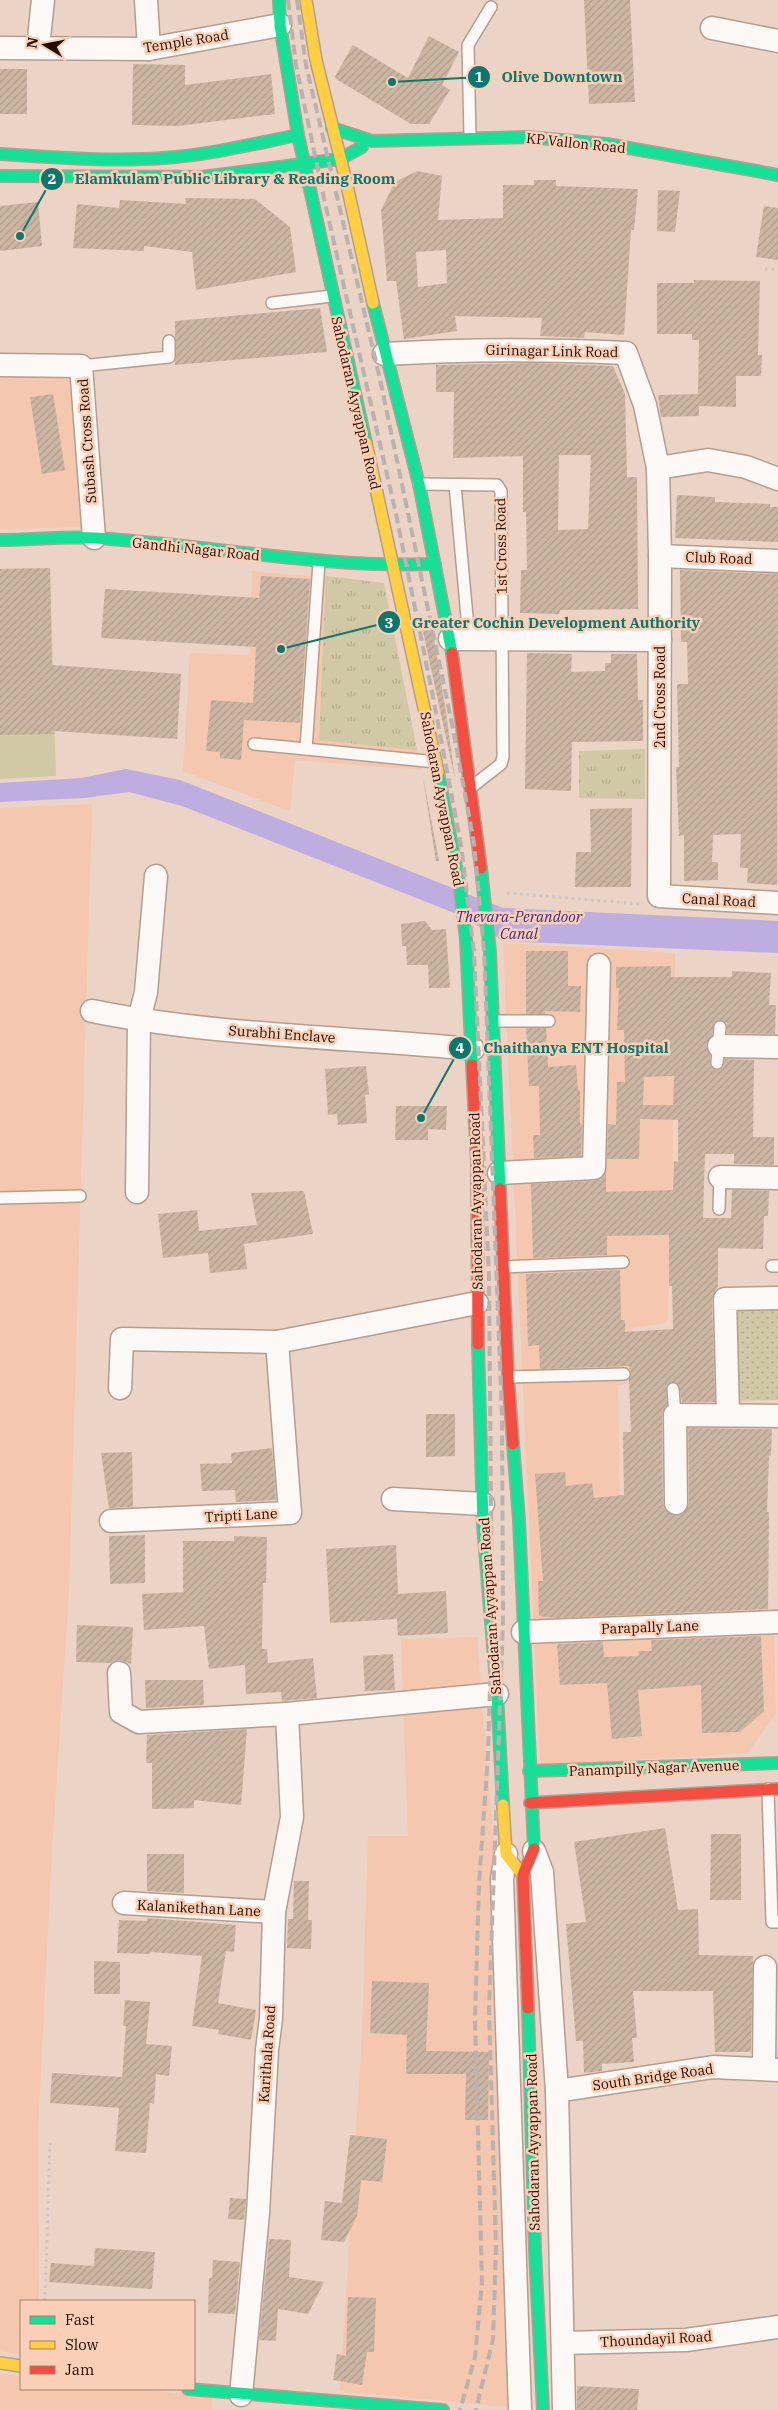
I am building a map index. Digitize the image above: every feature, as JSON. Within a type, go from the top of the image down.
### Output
[{"type":"main road","name":"Sahodaran Ayyappan Road","points":[[279,0],[280,25],[302,134],[305,164],[332,296],[436,762],[460,888],[466,940],[472,1049],[477,1163],[477,1303],[486,1518],[506,1854]]},
{"type":"main road","name":"Sahodaran Ayyappan Road","points":[[306,0],[328,129],[340,159],[384,354],[419,484],[435,564],[459,639],[472,786],[490,952],[514,1520],[523,1632],[530,1803],[534,1851]]},
{"type":"main road","name":"KP Vallon Road","points":[[328,129],[372,141],[528,136],[607,144],[778,176]]},
{"type":"main road","points":[[0,154],[99,160],[148,159],[200,153],[302,134]]},
{"type":"main road","name":"KP Vallon Road","points":[[340,159],[372,141]]},
{"type":"main road","points":[[0,176],[202,176],[340,159]]},
{"type":"main road","name":"Gandhi Nagar Road","points":[[0,540],[94,538],[319,562],[392,567],[435,564]]},
{"type":"main road","name":"Panampilly Nagar Avenue","points":[[529,1771],[778,1762]]},
{"type":"main road","points":[[502,1766],[516,1790],[530,1803]]},
{"type":"main road","name":"Panampilly Nagar Avenue","points":[[530,1803],[773,1789]]},
{"type":"main road","points":[[506,1854],[522,1875],[534,1851]]},
{"type":"main road","name":"Sahodaran Ayyappan Road","points":[[522,1875],[528,1958],[535,2250],[543,2410]]},
{"type":"main road","points":[[0,2363],[20,2366]]},
{"type":"main road","points":[[195,2390],[443,2410]]},
{"type":"street","points":[[38,47],[43,0]]},
{"type":"street","points":[[146,0],[149,49]]},
{"type":"street","name":"Temple Road","points":[[0,48],[149,49],[280,25]]},
{"type":"street","points":[[712,28],[778,41]]},
{"type":"street","name":"Girinagar Link Road","points":[[384,354],[455,350],[564,350],[626,353],[645,405],[658,468]]},
{"type":"street","name":"Subash Cross Road","points":[[0,365],[81,366],[94,538]]},
{"type":"street","points":[[658,468],[708,460],[746,467],[778,479]]},
{"type":"street","name":"2nd Cross Road","points":[[658,468],[660,556],[659,896]]},
{"type":"street","name":"Club Road","points":[[660,556],[778,561]]},
{"type":"street","points":[[459,639],[660,640]]},
{"type":"street","points":[[137,1192],[139,1020],[146,992],[156,876]]},
{"type":"street","name":"Canal Road","points":[[659,896],[778,903]]},
{"type":"street","points":[[499,1173],[594,1168],[599,965]]},
{"type":"street","name":"Surabhi Enclave","points":[[92,1011],[139,1020],[213,1030],[472,1049]]},
{"type":"street","points":[[719,1045],[778,1047]]},
{"type":"street","points":[[720,1172],[778,1178]]},
{"type":"street","points":[[728,1415],[725,1294],[778,1298]]},
{"type":"street","points":[[120,1388],[122,1339],[277,1342],[477,1303]]},
{"type":"street","name":"Tripti Lane","points":[[111,1521],[290,1513],[277,1342]]},
{"type":"street","points":[[676,1503],[675,1416],[778,1416]]},
{"type":"street","points":[[393,1499],[486,1518]]},
{"type":"street","name":"Parapally Lane","points":[[523,1632],[778,1622]]},
{"type":"street","points":[[119,1673],[121,1712],[139,1722],[287,1714],[497,1694]]},
{"type":"street","name":"Karithala Road","points":[[241,2395],[258,2213],[267,2050],[271,2018],[274,1912],[292,1817],[287,1714]]},
{"type":"street","points":[[534,1851],[542,1872],[557,2091],[564,2410]]},
{"type":"street","points":[[506,1854],[502,1879],[520,2410]]},
{"type":"street","name":"Kalanikethan Lane","points":[[124,1903],[274,1912]]},
{"type":"street","points":[[765,1967],[771,2069]]},
{"type":"street","name":"South Bridge Road","points":[[557,2091],[713,2067],[771,2069]]},
{"type":"street","name":"Thoundayil Road","points":[[563,2343],[686,2340],[778,2327]]},
{"type":"lane","points":[[470,137],[468,45],[491,7]]},
{"type":"lane","points":[[272,303],[332,296]]},
{"type":"lane","points":[[81,366],[169,357],[170,341]]},
{"type":"lane","points":[[419,484],[455,485],[459,639]]},
{"type":"lane","name":"1st Cross Road","points":[[455,485],[497,485],[500,489],[503,761],[472,786]]},
{"type":"lane","points":[[306,749],[319,562]]},
{"type":"lane","points":[[254,744],[436,762]]},
{"type":"lane","points":[[493,1021],[549,1021]]},
{"type":"lane","points":[[719,1208],[720,1172]]},
{"type":"lane","points":[[0,1198],[80,1196]]},
{"type":"lane","points":[[503,1267],[623,1262]]},
{"type":"lane","points":[[508,1377],[624,1374]]},
{"type":"lane","points":[[673,1390],[675,1416]]},
{"type":"lane","points":[[773,1789],[772,1922],[778,1922]]},
{"type":"path","points":[[765,269],[778,269]]},
{"type":"path","points":[[485,894],[642,904],[659,896]]},
{"type":"path","points":[[45,2300],[50,2141]]},
{"type":"shaded area","points":[[0,372],[74,376],[88,527],[0,529]]},
{"type":"shaded area","points":[[252,571],[384,583],[421,770],[295,760],[290,811],[183,771],[190,653],[250,655]]},
{"type":"shaded area","points":[[92,804],[69,1591],[51,1867],[38,2129],[39,2300],[20,2300],[20,2355],[0,2351],[0,808]]},
{"type":"shaded area","points":[[503,943],[675,953],[672,1243],[667,1323],[632,1328],[631,1383],[618,1385],[620,1518],[680,1515],[686,1634],[774,1630],[776,1714],[747,1753],[540,1766]]},
{"type":"shaded area","points":[[477,1637],[493,1836],[508,2407],[340,2391],[362,2035],[368,1836],[408,1836],[401,1639]]},
{"type":"shaded area","points":[[0,2374],[20,2376],[20,2390],[146,2390],[212,2397],[211,2410],[0,2410]]},
{"type":"green space","points":[[50,568],[56,776],[0,779],[0,569]]},
{"type":"green space","points":[[326,576],[384,583],[417,750],[319,740]]},
{"type":"green space","points":[[645,749],[645,799],[579,798],[579,751]]},
{"type":"green space","points":[[778,1303],[778,1400],[732,1401],[730,1304]]},
{"type":"water","name":"Thevara-Perandoor Canal","points":[[126,769],[180,780],[503,908],[778,921],[778,953],[504,941],[457,914],[182,806],[129,792],[84,798],[0,802],[0,783],[81,778]]},
{"type":"building","points":[[584,0],[630,0],[635,102],[589,104]]},
{"type":"building","points":[[429,36],[459,52],[442,85],[450,90],[429,124],[411,124],[336,79],[335,76],[353,45],[408,78]]},
{"type":"building","points":[[133,64],[185,65],[185,85],[271,74],[275,114],[178,126],[132,125]]},
{"type":"building","points":[[0,69],[27,69],[27,114],[0,114]]},
{"type":"building","points":[[417,171],[442,176],[438,220],[503,218],[503,185],[534,185],[534,180],[556,180],[556,186],[638,189],[634,230],[631,230],[624,335],[585,332],[584,338],[540,336],[542,318],[455,316],[457,331],[404,339],[396,281],[387,281],[381,210],[395,182]],"holes":[[[446,250],[447,283],[418,287],[416,252]]]},
{"type":"building","points":[[658,190],[680,191],[675,232],[657,231]]},
{"type":"building","points":[[185,198],[255,199],[290,227],[296,272],[196,290],[192,252],[144,246],[144,251],[73,248],[77,204],[119,208],[120,200],[186,204]]},
{"type":"building","points":[[38,202],[42,246],[0,251],[0,206]]},
{"type":"building","points":[[764,206],[778,208],[778,260],[756,257]]},
{"type":"building","points":[[694,280],[760,281],[758,355],[762,355],[761,376],[736,376],[736,407],[699,406],[699,416],[661,417],[658,395],[698,394],[699,340],[692,340],[692,334],[657,334],[657,283],[694,283]]},
{"type":"building","points":[[320,308],[327,352],[175,365],[175,321]]},
{"type":"building","points":[[535,363],[613,366],[625,394],[627,477],[637,477],[638,609],[560,610],[559,614],[520,613],[521,570],[527,570],[526,512],[523,512],[523,456],[453,458],[454,392],[436,392],[436,365]],"holes":[[[559,455],[591,455],[588,529],[558,530]]]},
{"type":"building","points":[[53,394],[65,470],[42,474],[30,397]]},
{"type":"building","points":[[677,495],[715,497],[715,502],[770,504],[770,507],[778,507],[778,542],[675,538]]},
{"type":"building","points":[[50,568],[52,665],[181,674],[177,739],[54,731],[54,734],[0,735],[0,569]]},
{"type":"building","points":[[680,570],[778,574],[777,885],[747,883],[748,868],[740,868],[741,834],[713,835],[712,862],[718,862],[718,880],[684,881],[684,835],[679,836],[676,767],[679,767],[677,684],[688,684],[687,642],[681,642]]},
{"type":"building","points":[[261,576],[310,579],[300,723],[244,720],[241,760],[220,758],[220,752],[206,751],[211,700],[253,703],[256,647],[101,638],[105,589],[259,598]]},
{"type":"building","points":[[432,626],[447,719],[455,779],[422,627]]},
{"type":"building","points":[[527,653],[572,654],[571,672],[605,671],[605,663],[611,663],[611,654],[637,654],[638,700],[643,700],[643,741],[572,742],[571,791],[525,789]]},
{"type":"building","points":[[422,772],[439,861],[436,861]]},
{"type":"building","points":[[632,808],[631,887],[575,887],[576,852],[591,852],[590,809]]},
{"type":"building","points":[[425,921],[432,930],[446,929],[450,988],[429,988],[428,965],[407,965],[406,946],[402,946],[401,924]]},
{"type":"building","points":[[526,951],[568,951],[568,986],[581,986],[580,1012],[545,1011],[545,1014],[526,1014]]},
{"type":"building","points":[[671,966],[671,977],[732,977],[732,971],[771,973],[769,1005],[776,1005],[775,1034],[727,1033],[727,1023],[720,1020],[714,1023],[712,1035],[706,1045],[710,1055],[710,1066],[716,1070],[723,1068],[725,1059],[754,1060],[753,1137],[774,1137],[774,1165],[734,1164],[734,1154],[705,1154],[703,1218],[731,1218],[732,1190],[769,1191],[768,1216],[764,1216],[763,1249],[718,1248],[718,1286],[712,1299],[715,1402],[682,1402],[679,1385],[672,1382],[666,1386],[667,1405],[662,1415],[663,1503],[665,1510],[676,1516],[683,1514],[689,1503],[688,1428],[772,1429],[767,1512],[769,1512],[768,1609],[555,1618],[539,1616],[538,1581],[543,1581],[535,1474],[565,1472],[566,1486],[592,1483],[594,1498],[624,1495],[623,1432],[631,1432],[629,1379],[631,1373],[629,1366],[540,1369],[539,1345],[528,1346],[526,1274],[620,1270],[621,1320],[625,1320],[625,1332],[673,1329],[672,1286],[669,1286],[669,1235],[607,1236],[607,1255],[533,1258],[531,1184],[595,1181],[601,1179],[606,1173],[606,1192],[673,1190],[674,1161],[678,1162],[678,1120],[640,1119],[639,1159],[607,1159],[608,1124],[616,1125],[617,1082],[625,1082],[624,1030],[617,1030],[619,988],[616,988],[616,967]],"holes":[[[674,1076],[673,1105],[643,1105],[644,1077]]]},
{"type":"building","points":[[526,1028],[546,1028],[548,1067],[576,1065],[578,1090],[580,1090],[580,1124],[582,1124],[581,1156],[534,1158],[533,1135],[540,1135],[539,1086],[529,1086]]},
{"type":"building","points":[[366,1066],[369,1094],[365,1095],[367,1123],[338,1125],[337,1114],[328,1115],[325,1069]]},
{"type":"building","points":[[396,1106],[447,1106],[446,1130],[428,1129],[428,1140],[395,1140]]},
{"type":"building","points":[[304,1191],[313,1234],[244,1244],[247,1269],[210,1273],[208,1253],[163,1258],[158,1214],[197,1210],[199,1231],[257,1225],[251,1193]]},
{"type":"building","points":[[426,1414],[455,1414],[455,1456],[426,1457]]},
{"type":"building","points":[[272,1448],[276,1500],[236,1502],[235,1490],[202,1491],[200,1464],[232,1463],[231,1453]]},
{"type":"building","points":[[132,1452],[133,1507],[109,1508],[101,1453]]},
{"type":"building","points":[[145,1535],[145,1583],[110,1584],[109,1536]]},
{"type":"building","points":[[234,1536],[267,1537],[266,1583],[263,1583],[262,1649],[267,1649],[268,1663],[313,1658],[317,1698],[282,1701],[281,1692],[246,1694],[245,1665],[209,1669],[204,1626],[144,1630],[142,1594],[183,1592],[183,1541],[234,1541]]},
{"type":"building","points":[[396,1545],[398,1594],[446,1591],[448,1633],[398,1636],[397,1619],[330,1623],[326,1549]]},
{"type":"building","points":[[77,1625],[133,1627],[131,1664],[119,1660],[111,1663],[76,1662]]},
{"type":"building","points":[[761,1636],[764,1711],[740,1732],[702,1733],[701,1685],[638,1690],[642,1736],[612,1739],[607,1683],[560,1685],[557,1644],[603,1642],[604,1657],[639,1656],[638,1651],[652,1651],[651,1640]]},
{"type":"building","points":[[393,1654],[395,1690],[365,1691],[363,1656]]},
{"type":"building","points":[[145,1680],[203,1680],[204,1705],[146,1708]]},
{"type":"building","points":[[247,1729],[241,1805],[194,1800],[194,1808],[152,1809],[152,1763],[146,1763],[147,1735]]},
{"type":"building","points":[[665,1828],[678,1910],[698,1909],[699,1955],[753,1956],[751,2052],[715,2052],[713,1991],[633,1991],[637,2038],[632,2038],[634,2062],[602,2064],[602,2071],[584,2073],[583,2041],[576,2041],[566,1924],[586,1922],[574,1842]]},
{"type":"building","points":[[711,1834],[741,1834],[741,1900],[710,1900]]},
{"type":"building","points":[[147,1854],[184,1854],[184,1893],[147,1891]]},
{"type":"building","points":[[294,1881],[309,1881],[308,1920],[312,1920],[311,1949],[287,1948],[288,1919],[293,1919]]},
{"type":"building","points":[[147,1918],[236,1925],[234,1952],[226,1951],[218,2003],[256,2010],[251,2040],[218,2034],[219,2030],[192,2026],[202,1956],[151,1952],[150,1954],[117,1953],[119,1920],[147,1921]]},
{"type":"building","points":[[94,1961],[120,1962],[120,1994],[94,1994]]},
{"type":"building","points":[[372,1981],[429,1983],[426,2051],[489,2052],[488,2120],[465,2120],[466,2074],[406,2074],[407,2035],[370,2033]]},
{"type":"building","points":[[125,2000],[150,2002],[146,2044],[172,2046],[169,2076],[156,2074],[154,2104],[150,2103],[146,2153],[115,2151],[119,2108],[50,2103],[52,2073],[122,2077],[126,2026],[123,2026]]},
{"type":"building","points":[[350,2135],[387,2139],[382,2182],[361,2180],[357,2216],[344,2242],[321,2240],[325,2201],[342,2203]]},
{"type":"building","points":[[230,2198],[246,2199],[244,2220],[228,2219]]},
{"type":"building","points":[[269,2239],[291,2240],[289,2277],[324,2282],[308,2314],[278,2309],[276,2341],[259,2340]]},
{"type":"building","points":[[95,2248],[155,2252],[152,2289],[49,2282],[51,2263],[94,2266]]},
{"type":"building","points":[[213,2260],[240,2262],[235,2314],[208,2313],[209,2278],[212,2278]]},
{"type":"building","points":[[348,2297],[376,2298],[374,2352],[367,2352],[362,2385],[333,2380],[337,2354],[346,2356]]},
{"type":"building","points":[[577,2386],[639,2389],[637,2410],[577,2410]]},
{"type":"railway","points":[[288,0],[296,65],[325,203],[396,514],[433,697],[461,845],[474,952],[489,1276],[492,1619],[488,1755],[479,1884],[475,2019],[482,2282],[475,2357],[460,2410]]},
{"type":"railway","points":[[297,0],[306,65],[380,379],[452,724],[474,843],[484,951],[502,1416],[503,1621],[489,2009],[496,2247],[493,2339],[476,2410]]},
{"type":"traffic: fast","points":[[279,0],[280,25],[298,135],[366,443]]},
{"type":"traffic: fast","points":[[332,128],[372,141],[528,137],[607,144],[778,175]]},
{"type":"traffic: fast","points":[[0,154],[102,159],[180,157],[298,135]]},
{"type":"traffic: fast","points":[[0,176],[202,177],[340,159],[362,147]]},
{"type":"traffic: fast","points":[[373,303],[419,484],[452,653]]},
{"type":"traffic: fast","points":[[0,540],[71,537],[95,538],[349,563],[435,564]]},
{"type":"traffic: fast","points":[[438,772],[460,888],[466,940],[472,1065]]},
{"type":"traffic: fast","points":[[481,868],[490,952],[500,1189]]},
{"type":"traffic: fast","points":[[478,1344],[483,1525],[497,1694],[503,1805]]},
{"type":"traffic: fast","points":[[513,1444],[519,1520],[534,1849]]},
{"type":"traffic: fast","points":[[529,1771],[778,1763]]},
{"type":"traffic: fast","points":[[528,2008],[535,2250],[543,2410]]},
{"type":"traffic: fast","points":[[195,2390],[443,2410]]},
{"type":"traffic: slow","points":[[306,0],[316,60],[346,181],[373,303]]},
{"type":"traffic: slow","points":[[366,443],[438,772]]},
{"type":"traffic: slow","points":[[503,1805],[506,1854],[523,1875]]},
{"type":"traffic: slow","points":[[0,2363],[20,2366]]},
{"type":"traffic: jam","points":[[452,653],[481,868]]},
{"type":"traffic: jam","points":[[472,1065],[477,1163],[478,1344]]},
{"type":"traffic: jam","points":[[500,1189],[508,1377],[513,1444]]},
{"type":"traffic: jam","points":[[530,1803],[778,1789]]},
{"type":"traffic: jam","points":[[528,2008],[523,1875],[534,1849]]},
{"type":"place","name":"Olive Downtown","points":[[392,82]]},
{"type":"place","name":"Elamkulam Public Library & Reading Room","points":[[20,236]]},
{"type":"place","name":"Greater Cochin Development Authority","points":[[281,649]]},
{"type":"place","name":"Chaithanya ENT Hospital","points":[[421,1118]]}]
